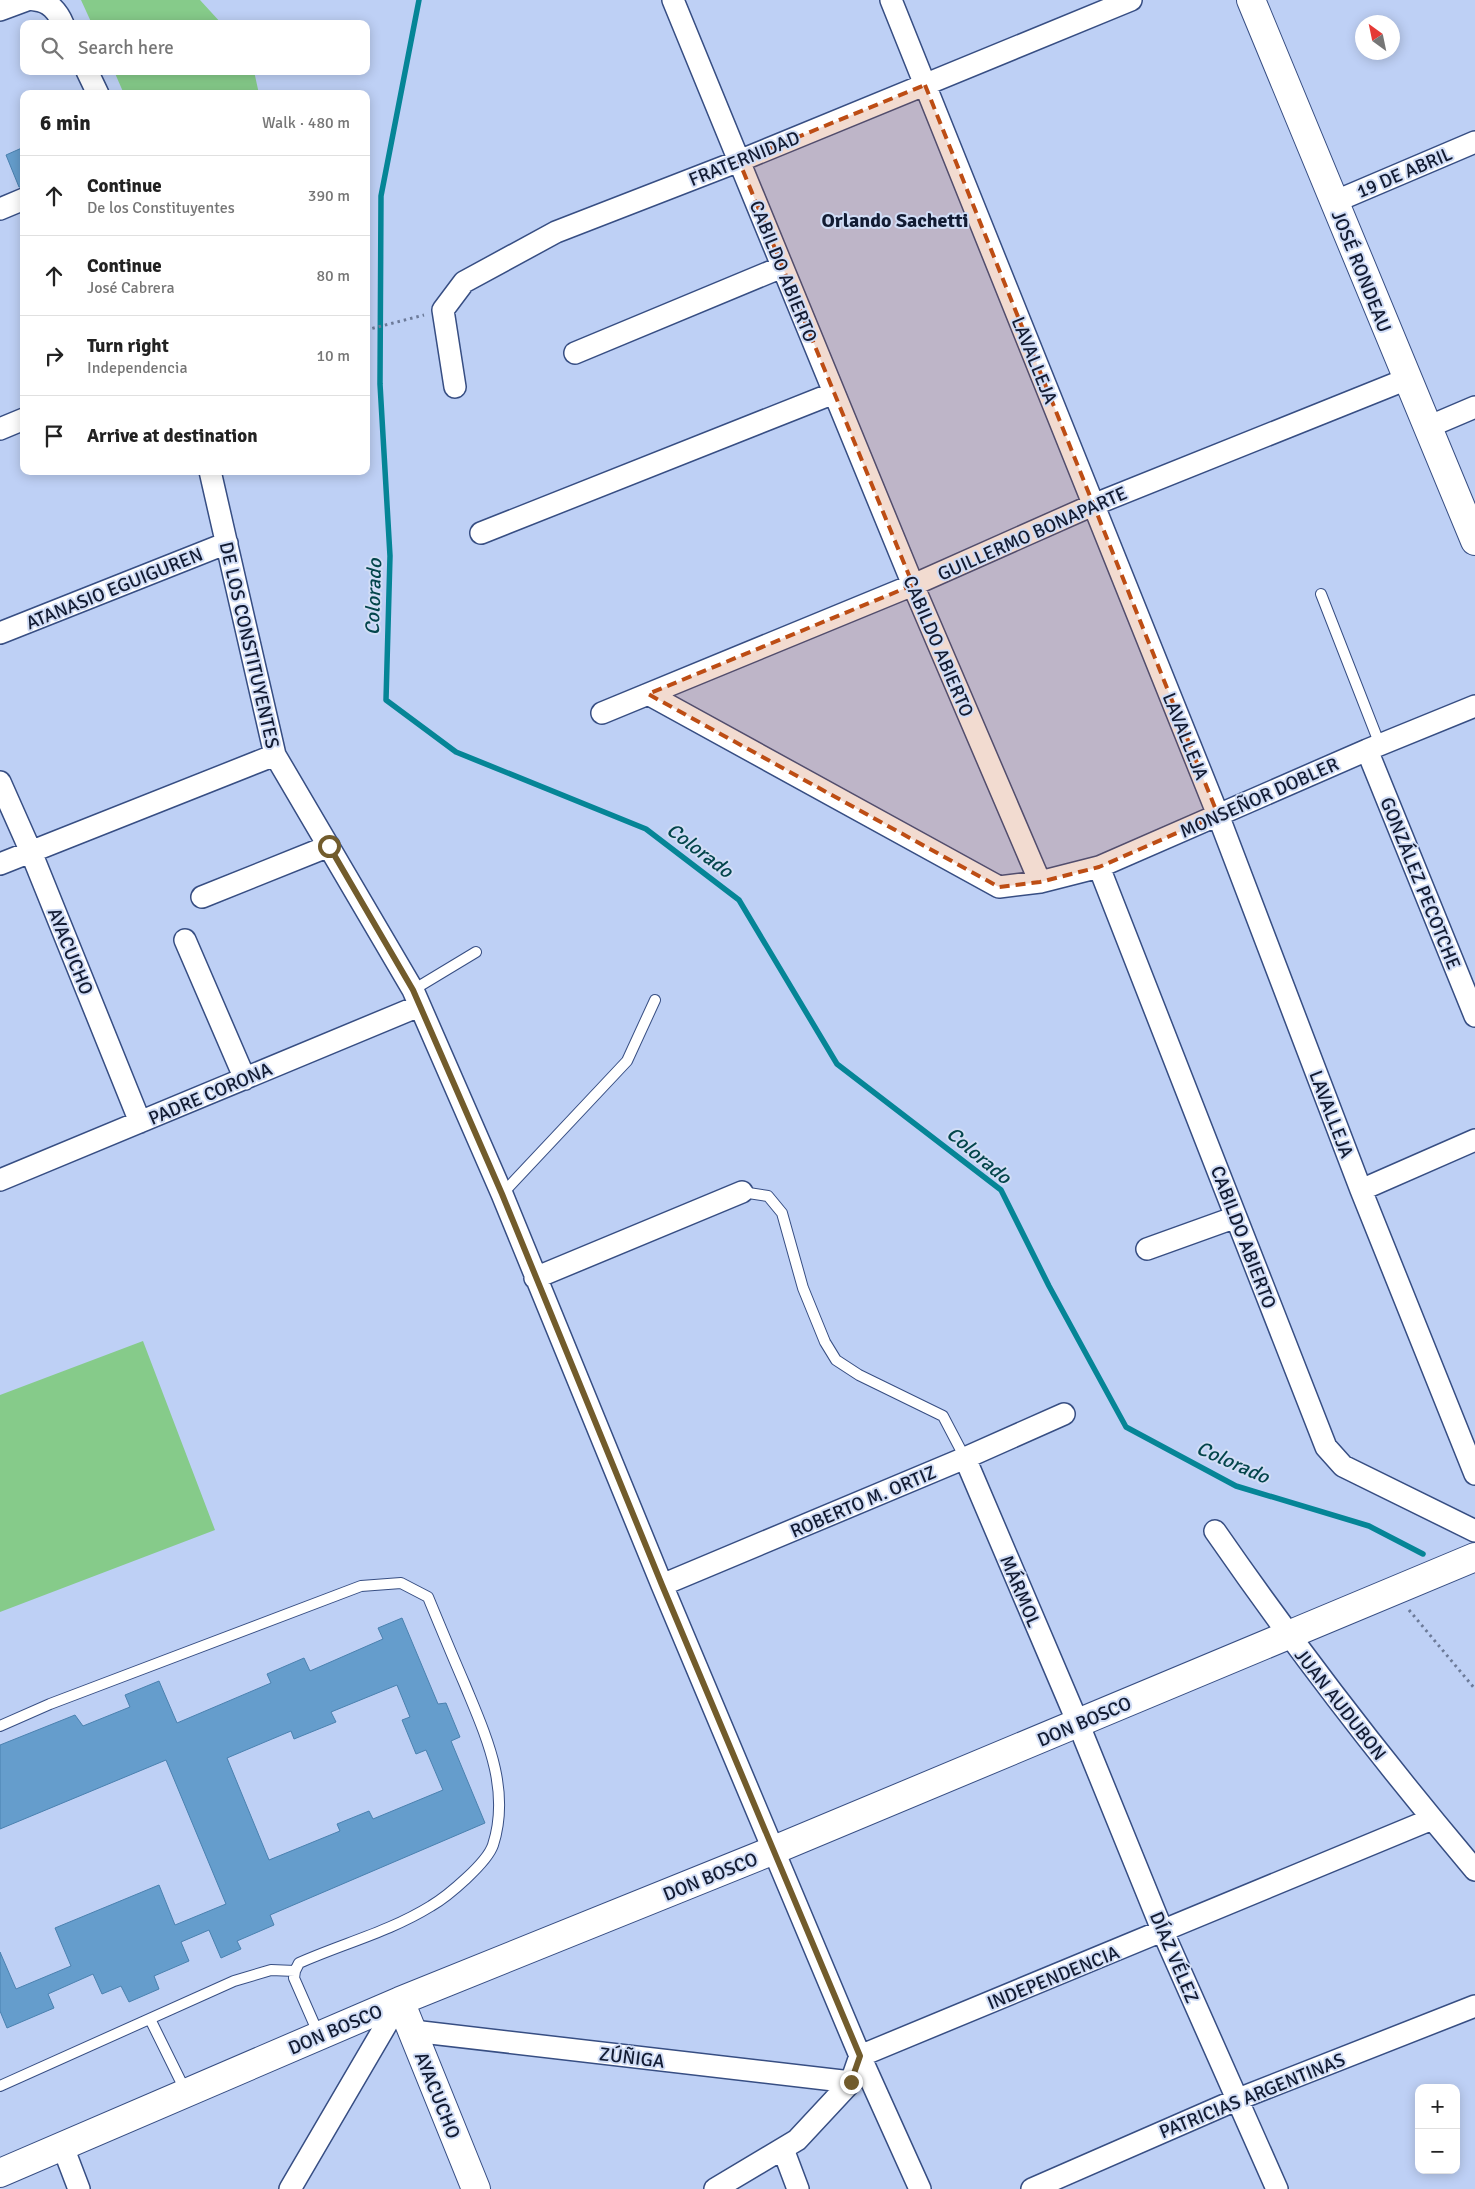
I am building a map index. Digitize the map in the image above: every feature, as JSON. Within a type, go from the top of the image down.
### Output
[{"type":"main road","name":"JOSÉ RONDEAU","points":[[1251,0],[1475,541]]},
{"type":"main road","name":"DON BOSCO","points":[[0,2173],[400,2001],[774,1850],[1475,1557]]},
{"type":"main road","name":"AYACUCHO","points":[[400,2001],[476,2189]]},
{"type":"street","points":[[0,10],[27,0]]},
{"type":"street","points":[[35,0],[43,0],[58,13],[61,20]]},
{"type":"street","name":"CABILDO ABIERTO","points":[[673,0],[914,585],[1040,882]]},
{"type":"street","name":"LAVALLEJA","points":[[891,0],[1218,815],[1361,1190],[1475,1474]]},
{"type":"street","name":"FRATERNIDAD","points":[[443,310],[464,282],[556,232],[739,161],[1131,0]]},
{"type":"street","points":[[89,75],[96,90]]},
{"type":"street","name":"19 DE ABRIL","points":[[1334,202],[1475,142]]},
{"type":"street","points":[[0,209],[20,201]]},
{"type":"street","points":[[575,353],[782,267]]},
{"type":"street","points":[[443,310],[455,386]]},
{"type":"street","name":"GUILLERMO BONAPARTE","points":[[602,713],[914,585],[1093,505],[1407,379]]},
{"type":"street","points":[[481,533],[834,392]]},
{"type":"street","points":[[1428,427],[1475,407]]},
{"type":"street","points":[[0,429],[20,421]]},
{"type":"street","name":"DE LOS CONSTITUYENTES","points":[[211,475],[275,755],[416,998],[502,1194],[662,1585],[860,2056],[920,2189]]},
{"type":"street","name":"ATANASIO EGUIGUREN","points":[[0,633],[227,543]]},
{"type":"street","points":[[648,694],[999,887],[1040,882]]},
{"type":"street","name":"MONSEÑOR DOBLER","points":[[1040,882],[1099,867],[1373,748],[1475,706]]},
{"type":"street","name":"GONZÁLEZ PECOTCHE","points":[[1373,748],[1475,1016]]},
{"type":"street","points":[[0,864],[275,755]]},
{"type":"street","name":"AYACUCHO","points":[[0,782],[31,852],[140,1122]]},
{"type":"street","points":[[202,897],[329,846]]},
{"type":"street","name":"CABILDO ABIERTO","points":[[1099,867],[1326,1447],[1343,1466],[1475,1531]]},
{"type":"street","points":[[185,940],[245,1078]]},
{"type":"street","name":"PADRE CORONA","points":[[0,1180],[245,1078],[416,998]]},
{"type":"street","points":[[1361,1190],[1475,1140]]},
{"type":"street","points":[[535,1278],[742,1192]]},
{"type":"street","points":[[1147,1249],[1236,1217]]},
{"type":"street","name":"ROBERTO M. ORTIZ","points":[[662,1585],[965,1458],[1064,1414]]},
{"type":"street","name":"MÁRMOL","points":[[965,1458],[1078,1724]]},
{"type":"street","name":"JUAN AUDUBON","points":[[1214,1531],[1288,1636],[1432,1820],[1475,1870]]},
{"type":"street","name":"DÍAZ VÉLEZ","points":[[1078,1724],[1163,1932],[1277,2189]]},
{"type":"street","name":"INDEPENDENCIA","points":[[860,2056],[1432,1820]]},
{"type":"street","points":[[290,2189],[400,2001]]},
{"type":"street","name":"PATRICIAS ARGENTINAS","points":[[1032,2189],[1236,2100],[1475,2006]]},
{"type":"street","name":"ZÚÑIGA","points":[[412,2031],[851,2082]]},
{"type":"street","points":[[715,2189],[798,2140],[851,2082],[860,2056]]},
{"type":"street","points":[[63,2147],[79,2189]]},
{"type":"street","points":[[783,2149],[798,2189]]},
{"type":"lane","points":[[1321,594],[1373,748]]},
{"type":"lane","points":[[416,998],[476,952]]},
{"type":"lane","points":[[502,1194],[627,1061],[655,1000]]},
{"type":"lane","points":[[742,1192],[768,1196],[782,1213],[803,1288],[825,1342],[836,1360],[860,1375],[942,1416],[965,1458]]},
{"type":"lane","points":[[0,1726],[50,1704],[361,1586],[401,1583],[428,1597],[489,1744],[496,1774],[500,1810],[492,1847],[463,1882],[432,1905],[389,1929],[299,1963],[294,1978],[319,2036]]},
{"type":"lane","points":[[0,2086],[234,1981],[271,1970],[295,1971]]},
{"type":"lane","points":[[150,2019],[187,2093]]},
{"type":"path","points":[[370,329],[443,310]]},
{"type":"path","points":[[1394,1592],[1475,1689]]},
{"type":"highlighted area","points":[[925,85],[1218,815],[1099,867],[1040,882],[999,887],[648,694],[913,585],[739,161]]},
{"type":"green space","points":[[81,0],[200,0],[218,20],[90,20]]},
{"type":"green space","points":[[116,75],[255,75],[258,90],[122,90]]},
{"type":"green space","points":[[143,1341],[215,1530],[0,1612],[0,1395]]},
{"type":"building","points":[[20,149],[20,187],[19,187],[6,155]]},
{"type":"building","points":[[402,1618],[438,1704],[446,1703],[460,1737],[451,1741],[485,1823],[270,1915],[274,1925],[237,1941],[241,1949],[221,1958],[209,1930],[181,1942],[189,1961],[154,1976],[159,1989],[129,2002],[121,1986],[102,1994],[93,1974],[48,1994],[54,2008],[7,2028],[0,2011],[0,1952],[16,1989],[71,1966],[55,1928],[159,1885],[175,1925],[226,1904],[166,1760],[0,1829],[0,1745],[75,1715],[83,1726],[130,1707],[125,1695],[159,1681],[177,1723],[271,1683],[267,1674],[304,1658],[310,1671],[383,1639],[378,1628]],"holes":[[[397,1685],[410,1717],[402,1720],[416,1754],[426,1750],[443,1790],[373,1819],[369,1811],[337,1824],[340,1831],[269,1860],[227,1758],[291,1731],[294,1739],[336,1722],[331,1712]]]},
{"type":"waterway","name":"Colorado","points":[[419,0],[381,196],[380,384],[390,556],[386,700],[456,752],[646,829],[739,900],[837,1064],[1001,1190],[1049,1286],[1126,1427],[1236,1486],[1369,1526],[1423,1554]]},
{"type":"district","name":"Orlando Sachetti","points":[[895,220]]},
{"type":"route","points":[[329,846],[413,990],[502,1194],[662,1585],[860,2056],[851,2082]]}]
